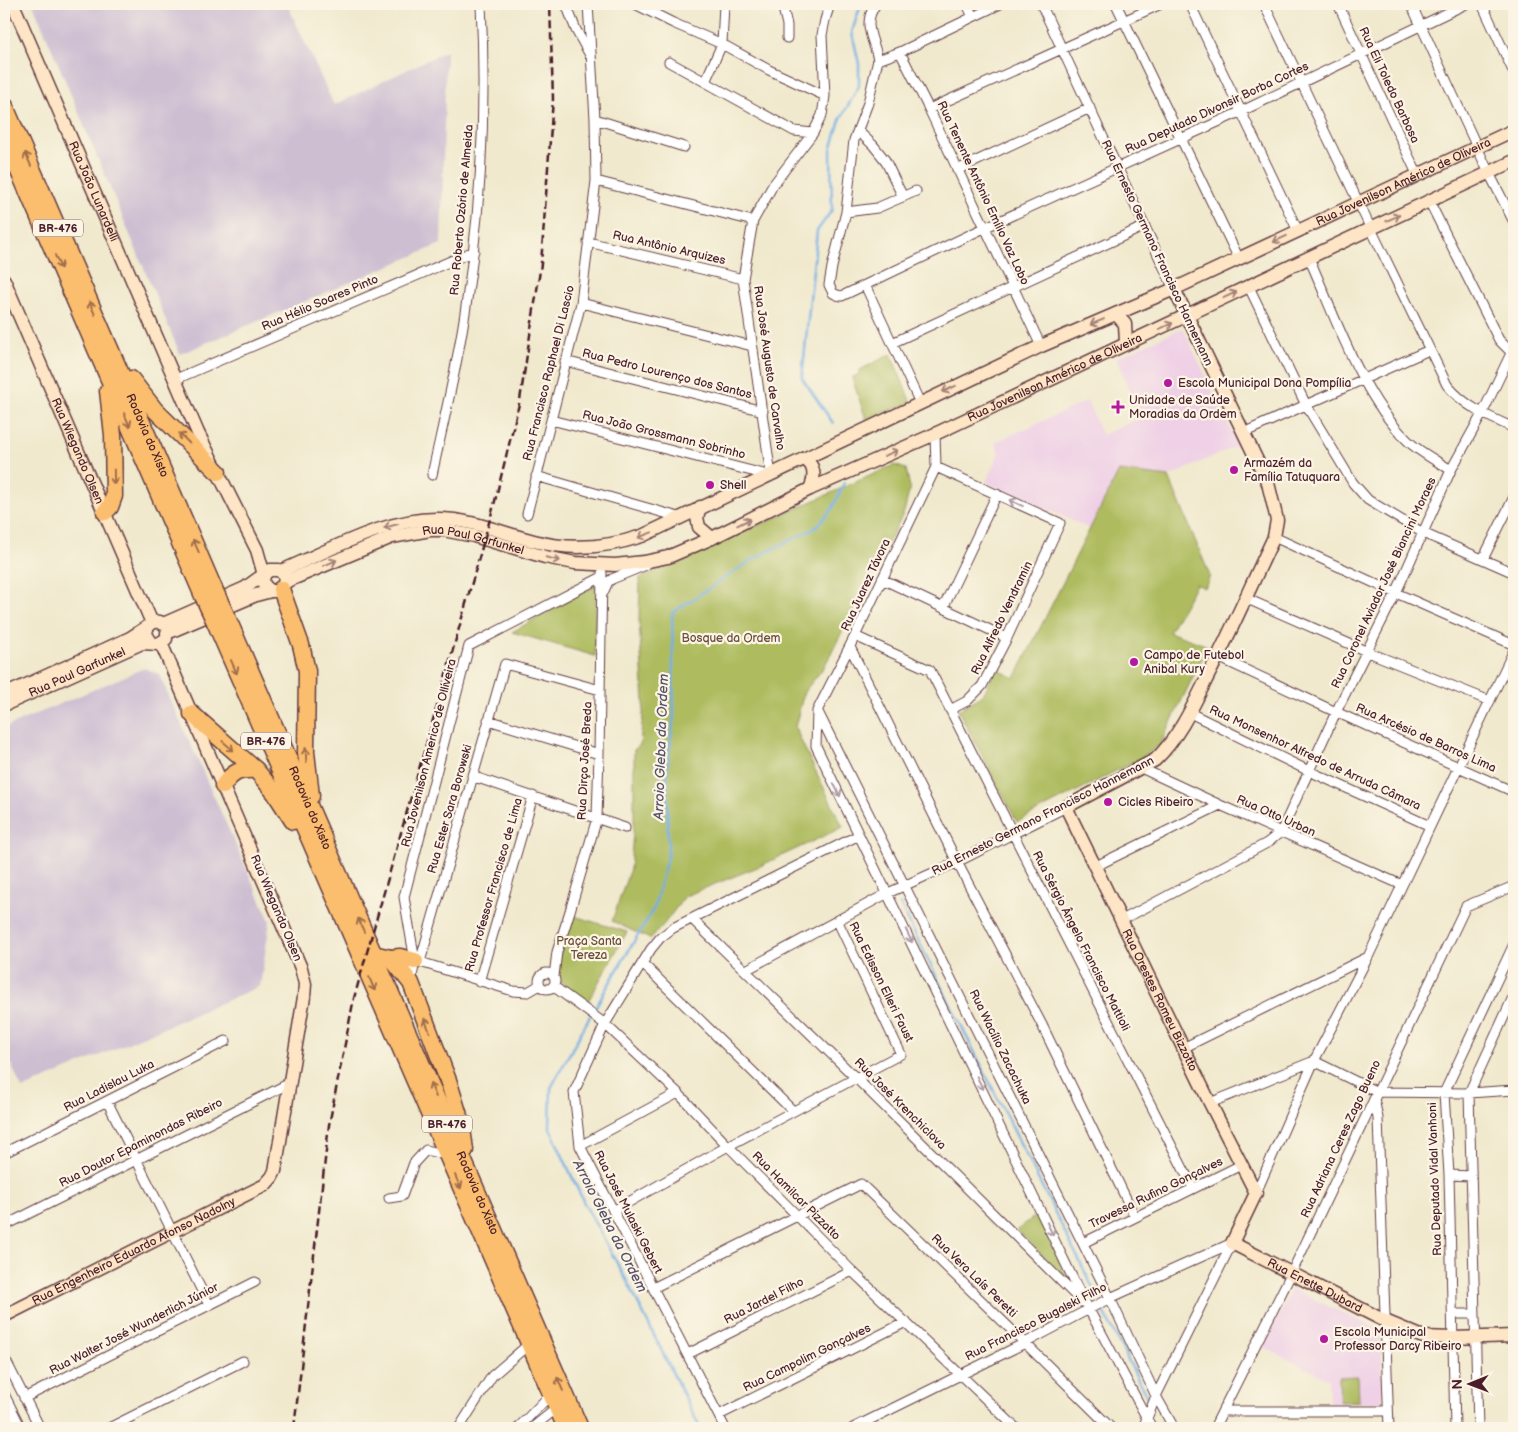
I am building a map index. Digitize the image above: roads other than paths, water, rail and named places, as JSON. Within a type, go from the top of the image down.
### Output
[{"type":"highway","name":"Rodovia do Xisto","points":[[4,104],[106,356]]},
{"type":"highway","name":"Rodovia do Xisto","points":[[4,137],[106,356],[210,593],[318,860],[566,1428]]},
{"type":"highway","points":[[106,356],[148,403],[222,471]]},
{"type":"highway","points":[[104,512],[110,507],[114,496],[113,434],[106,356]]},
{"type":"highway","points":[[279,580],[301,645],[307,671],[306,752],[315,820]]},
{"type":"highway","name":"Rodovia do Xisto","points":[[221,620],[315,820],[580,1428]]},
{"type":"highway","points":[[192,714],[256,770],[275,793],[318,860]]},
{"type":"highway","points":[[223,786],[235,772],[256,770]]},
{"type":"highway","points":[[373,954],[417,961]]},
{"type":"highway","points":[[391,958],[411,983],[451,1090],[460,1122],[468,1172]]},
{"type":"main road","name":"Rua João Lunardelli","points":[[13,4],[198,432],[222,471],[279,580],[267,589],[263,582],[264,575],[257,550],[222,471]]},
{"type":"main road","name":"Rua Jovenilson Américo de Oliveira","points":[[611,545],[642,536],[682,518],[700,507],[772,476],[803,459],[1040,346],[1174,289],[1514,130]]},
{"type":"main road","name":"Rua Jovenilson Américo de Oliveira","points":[[668,556],[712,538],[810,489],[936,434],[1514,161]]},
{"type":"main road","name":"Rua Wiegando Olsen","points":[[4,280],[304,976],[304,997],[275,1172],[265,1186]]},
{"type":"main road","name":"Rua Ernesto Germano Francisco Hannemann","points":[[1066,807],[1141,768],[1155,760],[1166,750],[1190,713],[1274,537],[1277,520],[1268,484],[1174,289]]},
{"type":"main road","points":[[1116,314],[1125,324],[1126,343]]},
{"type":"main road","points":[[803,459],[808,461],[814,469],[814,480],[810,489]]},
{"type":"main road","points":[[700,507],[699,527],[712,538]]},
{"type":"main road","name":"Rua Paul Garfunkel","points":[[4,695],[130,638],[157,632],[249,597],[385,527],[424,520],[464,521],[533,541],[562,546],[611,545]]},
{"type":"main road","name":"Rua Paul Garfunkel","points":[[279,580],[387,539],[403,534],[430,530],[449,531],[474,536],[602,571],[668,556]]},
{"type":"main road","name":"Rua Paul Garfunkel","points":[[4,705],[142,643],[157,632],[245,588],[264,575]]},
{"type":"main road","name":"Rua Orestes Romeu Bizzotto","points":[[1066,807],[1210,1103],[1256,1193]]},
{"type":"main road","name":"Rua Engenheiro Eduardo Afonso Nadolny","points":[[4,1316],[265,1186]]},
{"type":"main road","points":[[1232,1243],[1256,1193]]},
{"type":"main road","name":"Rua Enette Dubard","points":[[1232,1243],[1291,1274],[1422,1337],[1514,1336]]},
{"type":"street","name":"Rua Roberto Ozório de Almeida","points":[[432,475],[462,329],[474,251],[483,124],[481,4]]},
{"type":"street","name":"Rua Francisco Raphael Di Lascio","points":[[527,514],[581,304],[596,181],[592,58],[576,30],[566,4]]},
{"type":"street","points":[[588,4],[592,58]]},
{"type":"street","points":[[635,4],[722,44],[769,70],[826,96]]},
{"type":"street","points":[[705,82],[722,44],[724,4]]},
{"type":"street","points":[[782,4],[787,26],[787,38]]},
{"type":"street","name":"Rua José Augusto de Carvalho","points":[[772,476],[743,279],[753,221],[773,185],[813,133],[822,115],[826,96],[822,35],[830,4]]},
{"type":"street","points":[[876,4],[870,14],[868,23],[878,60],[868,103],[852,155],[846,212],[877,208],[916,192]]},
{"type":"street","points":[[967,4],[974,17]]},
{"type":"street","points":[[878,60],[900,52],[1000,4]]},
{"type":"street","name":"Rua Ernesto Germano Francisco Hannemann","points":[[1041,4],[1174,289]]},
{"type":"street","points":[[1116,4],[1239,259]]},
{"type":"street","points":[[929,108],[1160,4]]},
{"type":"street","points":[[1190,4],[1298,231]]},
{"type":"street","points":[[1264,4],[1370,229],[1447,385],[1456,396],[1482,414],[1514,428]]},
{"type":"street","name":"Rua Eli Toledo Barbosa","points":[[1338,4],[1418,176]]},
{"type":"street","points":[[1411,4],[1514,222]]},
{"type":"street","name":"Rua Deputado Divonsir Borba Cortes","points":[[846,212],[829,284],[837,296],[842,296],[984,228],[1240,112],[1466,4]]},
{"type":"street","points":[[1482,4],[1510,53],[1514,73]]},
{"type":"street","name":"Rua Tenente Antônio Emílio Vaz Lobo","points":[[900,52],[929,108],[1040,346]]},
{"type":"street","points":[[669,62],[794,131],[813,133]]},
{"type":"street","points":[[957,170],[1090,108]]},
{"type":"street","points":[[595,119],[684,147]]},
{"type":"street","points":[[858,131],[885,160],[903,197]]},
{"type":"street","points":[[596,181],[753,221]]},
{"type":"street","points":[[1430,201],[1499,340],[1513,352]]},
{"type":"street","points":[[892,344],[1144,226]]},
{"type":"street","name":"Rua Antônio Arquizes","points":[[588,242],[743,279]]},
{"type":"street","name":"Rua Hélio Soares Pinto","points":[[176,379],[474,251]]},
{"type":"street","points":[[1309,258],[1363,379],[1396,427],[1409,441],[1451,470]]},
{"type":"street","points":[[865,285],[920,403]]},
{"type":"street","points":[[1249,286],[1306,405],[1353,483],[1368,500],[1423,533],[1514,573]]},
{"type":"street","points":[[581,304],[752,346]]},
{"type":"street","points":[[1244,433],[1429,350]]},
{"type":"street","name":"Rua Coronel Aviador José Biancini Moraes","points":[[1281,832],[1336,712],[1368,652],[1396,593],[1451,470],[1513,352]]},
{"type":"street","name":"Rua Pedro Lourenço dos Santos","points":[[565,361],[763,411]]},
{"type":"street","name":"Rua João Grossmann Sobrinho","points":[[551,420],[772,476]]},
{"type":"street","name":"Rua Juarez Távora","points":[[859,834],[816,746],[818,711],[936,467],[936,434]]},
{"type":"street","points":[[936,467],[996,494],[943,608]]},
{"type":"street","points":[[536,476],[682,518]]},
{"type":"street","name":"Rua Alfredo Vendramin","points":[[950,710],[966,701],[982,686],[1007,638],[1060,523],[996,494]]},
{"type":"street","points":[[1483,560],[1514,497]]},
{"type":"street","points":[[1274,537],[1514,645]]},
{"type":"street","name":"Rua Jovenilson Américo de Oliveira","points":[[601,598],[605,588],[612,579],[668,556]]},
{"type":"street","name":"Rua Dirço José Breda","points":[[554,976],[556,952],[570,911],[596,818],[602,571]]},
{"type":"street","name":"Rua Jovenilson Americo de Olliveira","points":[[411,983],[417,961],[404,897],[469,646],[602,571]]},
{"type":"street","points":[[882,579],[1007,638]]},
{"type":"street","points":[[1245,598],[1368,652],[1490,701]]},
{"type":"street","name":"Rua Sérgio Ângelo Francisco Mattioli","points":[[855,636],[930,670],[1193,1188]]},
{"type":"street","points":[[850,647],[956,862],[1041,1023],[1136,1217]]},
{"type":"street","points":[[1256,1193],[1314,1061],[1368,957],[1514,650]]},
{"type":"street","name":"Rua Arcésio de Barros Lima","points":[[1218,657],[1514,791]]},
{"type":"street","name":"Rua Ester Sara Borowski","points":[[417,961],[505,664],[600,690]]},
{"type":"street","name":"Rua Wacílio Zacachuka","points":[[818,711],[1083,1243],[1156,1396],[1174,1428]]},
{"type":"street","name":"Rua Monsenhor Alfredo de Arruda Câmara","points":[[1190,713],[1309,771],[1430,826]]},
{"type":"street","points":[[488,720],[599,754]]},
{"type":"street","name":"Rua Otto Urban","points":[[1141,768],[1402,885]]},
{"type":"street","points":[[472,776],[626,828]]},
{"type":"street","name":"Rua Professor Francisco de Lima","points":[[479,982],[533,796]]},
{"type":"street","points":[[1096,866],[1220,805]]},
{"type":"street","name":"Rua Ernesto Germano Francisco Hannemann","points":[[746,970],[888,893],[956,862],[1066,807]]},
{"type":"street","points":[[1122,920],[1267,843],[1281,832]]},
{"type":"street","points":[[859,834],[1089,1310],[1152,1428]]},
{"type":"street","name":"Rua José Mulaski Gebert","points":[[725,1428],[580,1146],[574,1092],[603,1022],[660,938],[673,928],[859,834]]},
{"type":"street","name":"Rua Adriana Ceres Zago Bueno","points":[[1214,1428],[1291,1274],[1466,906],[1514,886]]},
{"type":"street","name":"Rua José Krenchiclova","points":[[692,919],[857,1079],[1089,1310]]},
{"type":"street","name":"Rua Edisson Elleri Faust","points":[[837,920],[902,1054],[857,1079]]},
{"type":"street","name":"Rua Deputado Vidal Vanhoni","points":[[1455,1428],[1449,1175],[1444,1093],[1514,944]]},
{"type":"street","name":"Rua Dirço José Breda","points":[[541,975],[556,952]]},
{"type":"street","points":[[1183,1048],[1368,957]]},
{"type":"street","points":[[417,961],[479,982],[520,992],[528,992],[540,985]]},
{"type":"street","points":[[642,963],[793,1111]]},
{"type":"street","points":[[546,972],[554,976],[555,982],[553,986],[546,989],[540,985],[541,975],[546,972]]},
{"type":"street","name":"Rua Hamilcar Pizzatto","points":[[553,986],[603,1022],[678,1093],[852,1271],[1016,1428]]},
{"type":"street","points":[[1478,1428],[1469,1093],[1514,995]]},
{"type":"street","name":"Rua Ladislau Luka","points":[[4,1152],[226,1042]]},
{"type":"street","points":[[1314,1061],[1376,1095],[1514,1090]]},
{"type":"street","points":[[1210,1103],[1314,1061]]},
{"type":"street","points":[[613,1210],[793,1111],[857,1079]]},
{"type":"street","name":"Rua Doutor Epaminondas Ribeiro","points":[[4,1226],[290,1083]]},
{"type":"street","points":[[580,1146],[678,1093]]},
{"type":"street","points":[[1376,1095],[1386,1321],[1388,1428]]},
{"type":"street","points":[[107,1101],[209,1305]]},
{"type":"street","points":[[389,1198],[402,1196],[414,1163],[426,1150],[446,1155]]},
{"type":"street","name":"Travessa Rufino Gonçalves","points":[[1083,1243],[1241,1165]]},
{"type":"street","points":[[1449,1175],[1471,1176]]},
{"type":"street","name":"Rua Vera Laís Peretti","points":[[798,1216],[861,1184],[1111,1428]]},
{"type":"street","points":[[653,1288],[798,1216]]},
{"type":"street","points":[[1143,1428],[1156,1396],[1232,1243]]},
{"type":"street","name":"Rua Francisco Bugalski Filho","points":[[853,1428],[1026,1343],[1110,1298],[1232,1243]]},
{"type":"street","name":"Rua Jardel Filho","points":[[688,1354],[852,1271]]},
{"type":"street","name":"Rua Walter José Wunderlich Júnior","points":[[24,1398],[255,1282]]},
{"type":"street","points":[[1453,1314],[1474,1314]]},
{"type":"street","name":"Rua Campolim Gonçalves","points":[[719,1415],[906,1322]]},
{"type":"street","points":[[460,1428],[492,1376],[529,1344]]},
{"type":"street","points":[[4,1357],[40,1428]]},
{"type":"street","points":[[108,1428],[243,1361]]},
{"type":"street","points":[[4,1394],[6,1406],[21,1428]]},
{"type":"street","points":[[518,1428],[554,1401]]},
{"type":"street","points":[[532,1428],[554,1401]]},
{"type":"street","points":[[1223,1411],[1388,1411]]},
{"type":"waterway","name":"Arroio Gleba da Ordem","points":[[833,423],[802,378],[817,231],[832,210],[831,150],[840,120],[859,86],[859,64],[852,32],[861,4]]},
{"type":"waterway","name":"Arroio Gleba da Ordem","points":[[593,1011],[654,908],[668,854],[667,769],[674,715],[672,613],[755,558],[815,528],[833,508],[844,483]]},
{"type":"waterway","points":[[900,904],[1098,1298]]},
{"type":"waterway","name":"Arroio Gleba da Ordem","points":[[590,1016],[551,1088],[550,1128],[584,1203],[629,1285],[700,1428]]},
{"type":"waterway","points":[[1104,1313],[1149,1401]]},
{"type":"waterway","points":[[1160,1423],[1164,1428]]},
{"type":"railway","points":[[294,1428],[329,1125],[354,998],[494,505],[520,400],[541,264],[553,99],[550,4]]},
{"type":"place","name":"Escola Municipal Dona Pompília","points":[[1168,383]]},
{"type":"place","name":"Unidade de Saúde Moradias da Ordem","points":[[1118,407]]},
{"type":"place","name":"Armazém da Família Tatuquara","points":[[1234,470]]},
{"type":"place","name":"Shell","points":[[710,485]]},
{"type":"place","name":"Campo de Futebol Anibal Kury","points":[[1134,662]]},
{"type":"place","name":"Cicles Ribeiro","points":[[1108,802]]},
{"type":"place","name":"Escola Municipal Professor Darcy Ribeiro","points":[[1324,1339]]},
{"type":"park label","name":"Bosque da Ordem","points":[[731,638]]},
{"type":"park label","name":"Praça Santa Tereza","points":[[589,948]]}]
